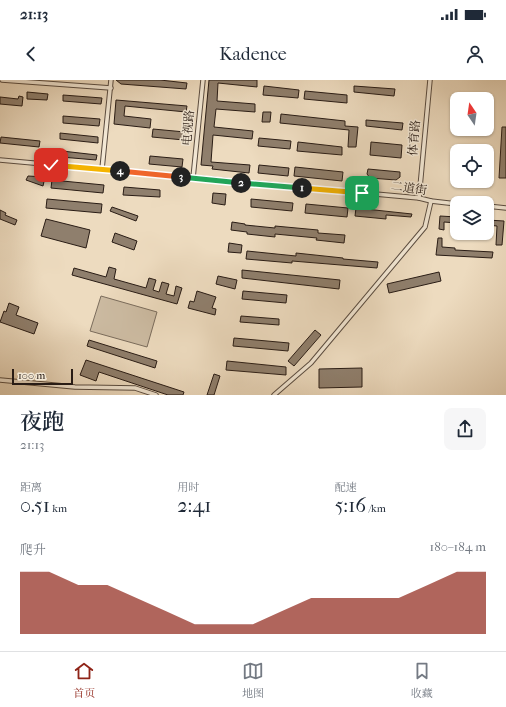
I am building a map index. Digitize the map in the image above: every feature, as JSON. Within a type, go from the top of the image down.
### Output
[{"type":"street","points":[[2,80],[110,88]]},
{"type":"street","points":[[102,170],[111,80]]},
{"type":"street","name":"电视路","points":[[193,178],[203,80]]},
{"type":"street","name":"体育路","points":[[419,198],[430,80]]},
{"type":"street","name":"二道街","points":[[0,160],[419,198],[431,202],[450,203]]},
{"type":"street","points":[[274,395],[311,363],[425,227],[431,202]]},
{"type":"street","points":[[494,207],[506,208]]},
{"type":"street","points":[[0,380],[75,387],[135,388],[156,395]]},
{"type":"shaded area","points":[[101,296],[157,312],[147,347],[90,331]]},
{"type":"building","points":[[116,80],[160,80],[187,83],[186,89],[121,84]]},
{"type":"building","points":[[209,80],[257,80],[257,87],[218,83],[217,101],[255,104],[255,112],[216,109],[214,127],[253,131],[252,139],[213,135],[211,162],[250,165],[249,173],[212,169],[213,166],[201,165]]},
{"type":"building","points":[[264,86],[299,90],[298,98],[263,95]]},
{"type":"building","points":[[354,86],[395,89],[394,96],[354,92]]},
{"type":"building","points":[[305,91],[347,95],[347,103],[304,99]]},
{"type":"building","points":[[27,92],[48,94],[47,100],[27,99]]},
{"type":"building","points":[[63,95],[102,98],[101,104],[63,101]]},
{"type":"building","points":[[19,96],[23,97],[22,106],[0,104],[0,97],[18,99]]},
{"type":"building","points":[[116,100],[187,106],[186,112],[125,106],[124,116],[151,119],[150,128],[114,124]]},
{"type":"building","points":[[263,112],[271,112],[270,122],[262,122]]},
{"type":"building","points":[[281,114],[345,121],[345,126],[358,127],[356,147],[348,147],[349,130],[280,123]]},
{"type":"building","points":[[63,116],[100,119],[99,126],[63,123]]},
{"type":"building","points":[[366,120],[403,123],[402,130],[366,126]]},
{"type":"building","points":[[502,127],[506,127],[506,178],[499,178]]},
{"type":"building","points":[[153,129],[185,132],[184,140],[152,137]]},
{"type":"building","points":[[60,133],[98,137],[98,143],[60,139]]},
{"type":"building","points":[[1,137],[40,141],[39,147],[0,143]]},
{"type":"building","points":[[259,138],[291,141],[290,149],[258,146]]},
{"type":"building","points":[[298,142],[342,147],[342,155],[297,151]]},
{"type":"building","points":[[371,142],[402,145],[401,158],[370,155]]},
{"type":"building","points":[[62,151],[97,155],[96,160],[61,157]]},
{"type":"building","points":[[150,156],[183,159],[182,167],[149,164]]},
{"type":"building","points":[[259,165],[289,168],[288,176],[258,173]]},
{"type":"building","points":[[295,167],[343,172],[342,181],[294,176]]},
{"type":"building","points":[[368,169],[400,172],[400,177],[396,180],[370,178],[367,174]]},
{"type":"building","points":[[28,176],[45,177],[43,186],[26,180]]},
{"type":"building","points":[[52,180],[104,185],[103,193],[51,188]]},
{"type":"building","points":[[124,187],[160,190],[160,197],[123,195]]},
{"type":"building","points":[[213,193],[226,194],[225,205],[212,203]]},
{"type":"building","points":[[47,199],[102,204],[101,213],[46,208]]},
{"type":"building","points":[[251,199],[293,203],[292,211],[251,207]]},
{"type":"building","points":[[306,204],[348,208],[347,217],[305,213]]},
{"type":"building","points":[[112,207],[138,216],[136,221],[110,211]]},
{"type":"building","points":[[356,208],[412,214],[411,217],[386,215],[386,219],[355,216]]},
{"type":"building","points":[[0,210],[6,213],[5,215],[17,220],[15,225],[0,219]]},
{"type":"building","points":[[440,216],[450,217],[450,222],[444,222],[444,230],[439,229]]},
{"type":"building","points":[[46,219],[90,230],[86,248],[41,236]]},
{"type":"building","points":[[494,220],[504,221],[502,245],[496,245],[497,226],[494,226]]},
{"type":"building","points":[[232,222],[275,228],[275,226],[318,230],[318,233],[345,235],[344,243],[316,240],[317,238],[275,234],[275,237],[247,234],[247,232],[231,230]]},
{"type":"building","points":[[115,233],[137,241],[134,250],[112,242]]},
{"type":"building","points":[[438,238],[442,238],[442,247],[455,248],[455,250],[493,252],[492,258],[436,255]]},
{"type":"building","points":[[229,243],[242,245],[241,253],[228,252]]},
{"type":"building","points":[[247,251],[296,256],[296,253],[378,262],[377,268],[292,261],[292,263],[246,259]]},
{"type":"building","points":[[109,267],[116,269],[114,279],[146,288],[149,278],[156,280],[153,290],[159,292],[162,282],[169,284],[166,294],[174,296],[176,286],[182,288],[177,304],[72,275],[74,268],[106,277]]},
{"type":"building","points":[[242,270],[340,280],[339,289],[242,278]]},
{"type":"building","points":[[439,272],[441,281],[389,293],[387,284]]},
{"type":"building","points":[[218,276],[237,280],[235,289],[216,284]]},
{"type":"building","points":[[197,291],[216,297],[212,308],[216,309],[215,315],[188,308],[190,301],[194,302]]},
{"type":"building","points":[[243,291],[287,295],[286,303],[242,299]]},
{"type":"building","points":[[9,303],[19,307],[16,315],[38,323],[34,334],[0,322]]},
{"type":"building","points":[[241,316],[279,319],[279,325],[240,322]]},
{"type":"building","points":[[315,330],[321,335],[294,366],[288,361]]},
{"type":"building","points":[[234,338],[289,343],[288,351],[233,346]]},
{"type":"building","points":[[89,340],[157,361],[155,368],[87,346]]},
{"type":"building","points":[[86,360],[184,392],[183,395],[168,395],[99,372],[96,381],[80,375]]},
{"type":"building","points":[[227,361],[286,367],[286,375],[226,370]]},
{"type":"building","points":[[362,368],[362,387],[319,388],[319,369]]},
{"type":"building","points":[[214,374],[220,376],[214,395],[207,395]]},
{"type":"route","points":[[51,165],[362,193]]}]
